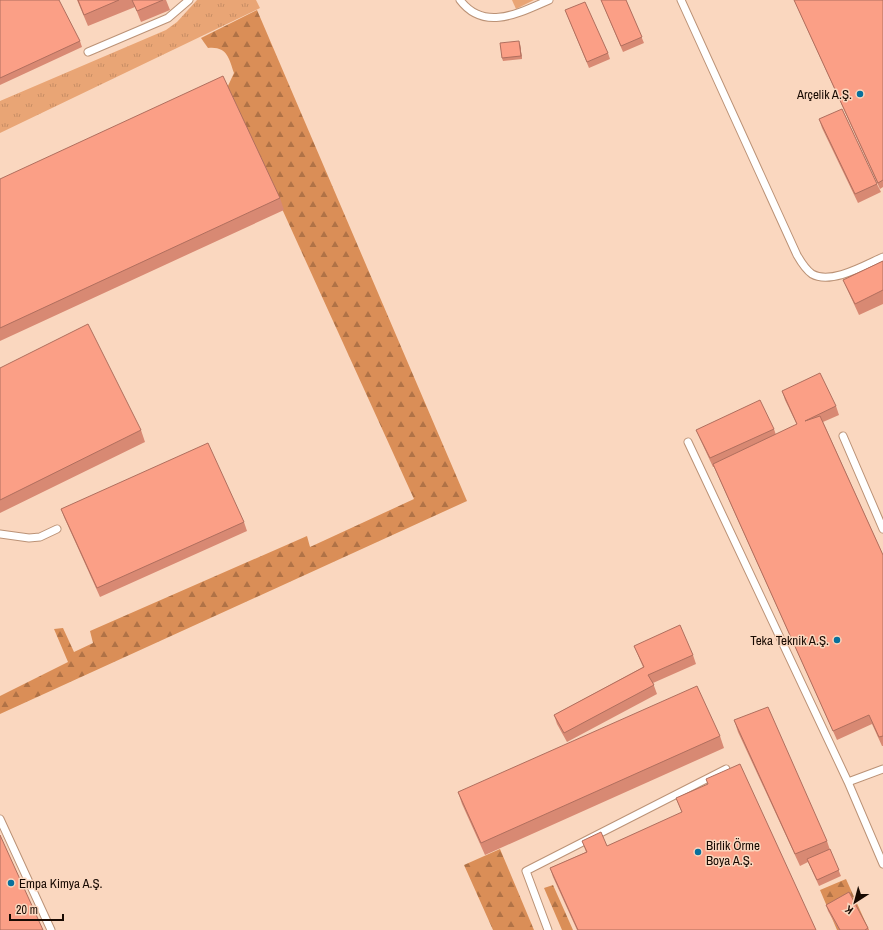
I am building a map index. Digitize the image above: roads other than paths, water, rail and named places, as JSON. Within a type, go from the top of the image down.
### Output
[{"type":"lane","points":[[88,52],[168,18],[189,0]]},
{"type":"lane","points":[[460,0],[467,9],[474,14],[488,19],[502,17],[549,0]]},
{"type":"lane","points":[[681,0],[797,255],[806,269],[814,275],[827,277],[850,272],[883,257]]},
{"type":"lane","points":[[843,436],[883,529]]},
{"type":"lane","points":[[688,442],[848,782],[883,864]]},
{"type":"lane","points":[[0,534],[29,538],[40,537],[56,530]]},
{"type":"lane","points":[[848,782],[883,768]]},
{"type":"lane","points":[[548,930],[526,871],[726,769]]},
{"type":"lane","points":[[0,819],[51,930]]},
{"type":"place","name":"Arçelik A.Ş.","points":[[860,94]]},
{"type":"place","name":"Teka Teknik A.Ş.","points":[[837,640]]},
{"type":"place","name":"Birlik Örme Boya A.Ş.","points":[[698,852]]},
{"type":"place","name":"Empa Kimya A.Ş.","points":[[11,883]]}]
